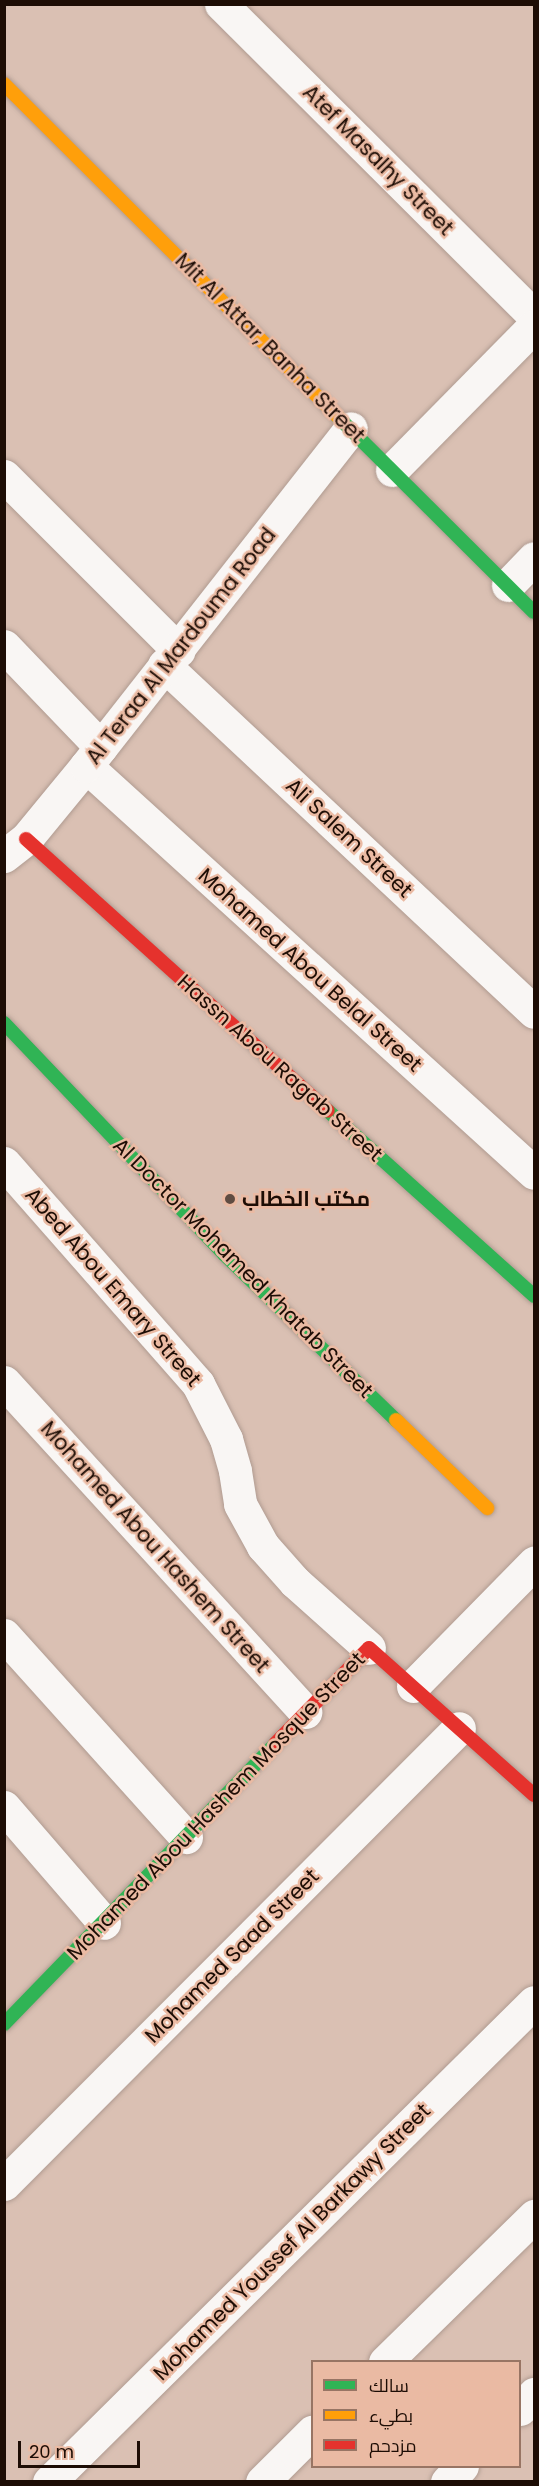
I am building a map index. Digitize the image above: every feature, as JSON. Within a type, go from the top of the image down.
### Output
[{"type":"street","name":"Atef Masalhy Street","points":[[221,4],[534,316]]},
{"type":"street","name":"Mit Al Attar, Banha Street","points":[[4,84],[534,612]]},
{"type":"street","points":[[392,470],[534,326]]},
{"type":"street","name":"Al Teraa Al Mardouma Road","points":[[15,848],[94,757],[351,428]]},
{"type":"street","name":"Ali Salem Street","points":[[4,476],[171,658],[534,1012]]},
{"type":"street","points":[[508,585],[534,558]]},
{"type":"street","name":"Mohamed Abou Belal Street","points":[[4,646],[94,757],[534,1173]]},
{"type":"street","name":"Hassn Abou Ragab Street","points":[[15,848],[534,1296]]},
{"type":"street","name":"Al Doctor Mohamed Khatab Street","points":[[4,1023],[225,1255],[487,1508]]},
{"type":"street","name":"Abed Abou Emary Street","points":[[4,1162],[198,1384],[226,1439],[235,1471],[240,1504],[263,1546],[295,1582],[369,1648]]},
{"type":"street","name":"Mohamed Abou Hashem Street","points":[[4,1382],[305,1712]]},
{"type":"street","points":[[413,1686],[534,1563]]},
{"type":"street","points":[[4,1635],[186,1837]]},
{"type":"street","name":"Mohamed Abou Hashem Mosque Street","points":[[4,2024],[369,1648],[534,1795]]},
{"type":"street","name":"Mohamed Saad Street","points":[[4,2184],[459,1728]]},
{"type":"street","points":[[4,1807],[104,1923]]},
{"type":"street","name":"Mohamed Youssef Al Barkawy Street","points":[[49,2481],[534,2002]]},
{"type":"street","points":[[386,2360],[534,2216]]},
{"type":"street","points":[[521,2407],[534,2394]]},
{"type":"street","points":[[262,2481],[311,2433]]},
{"type":"street","points":[[447,2481],[460,2468]]},
{"type":"traffic: fast","points":[[338,417],[534,612]]},
{"type":"traffic: fast","points":[[4,1023],[225,1255],[396,1420]]},
{"type":"traffic: fast","points":[[328,1111],[534,1296]]},
{"type":"traffic: fast","points":[[4,2024],[275,1744]]},
{"type":"traffic: slow","points":[[4,84],[338,417]]},
{"type":"traffic: slow","points":[[396,1420],[487,1508]]},
{"type":"traffic: jam","points":[[26,839],[328,1111]]},
{"type":"traffic: jam","points":[[275,1744],[369,1648],[534,1795]]},
{"type":"place","name":"مكتب الخطاب","points":[[230,1199]]}]
